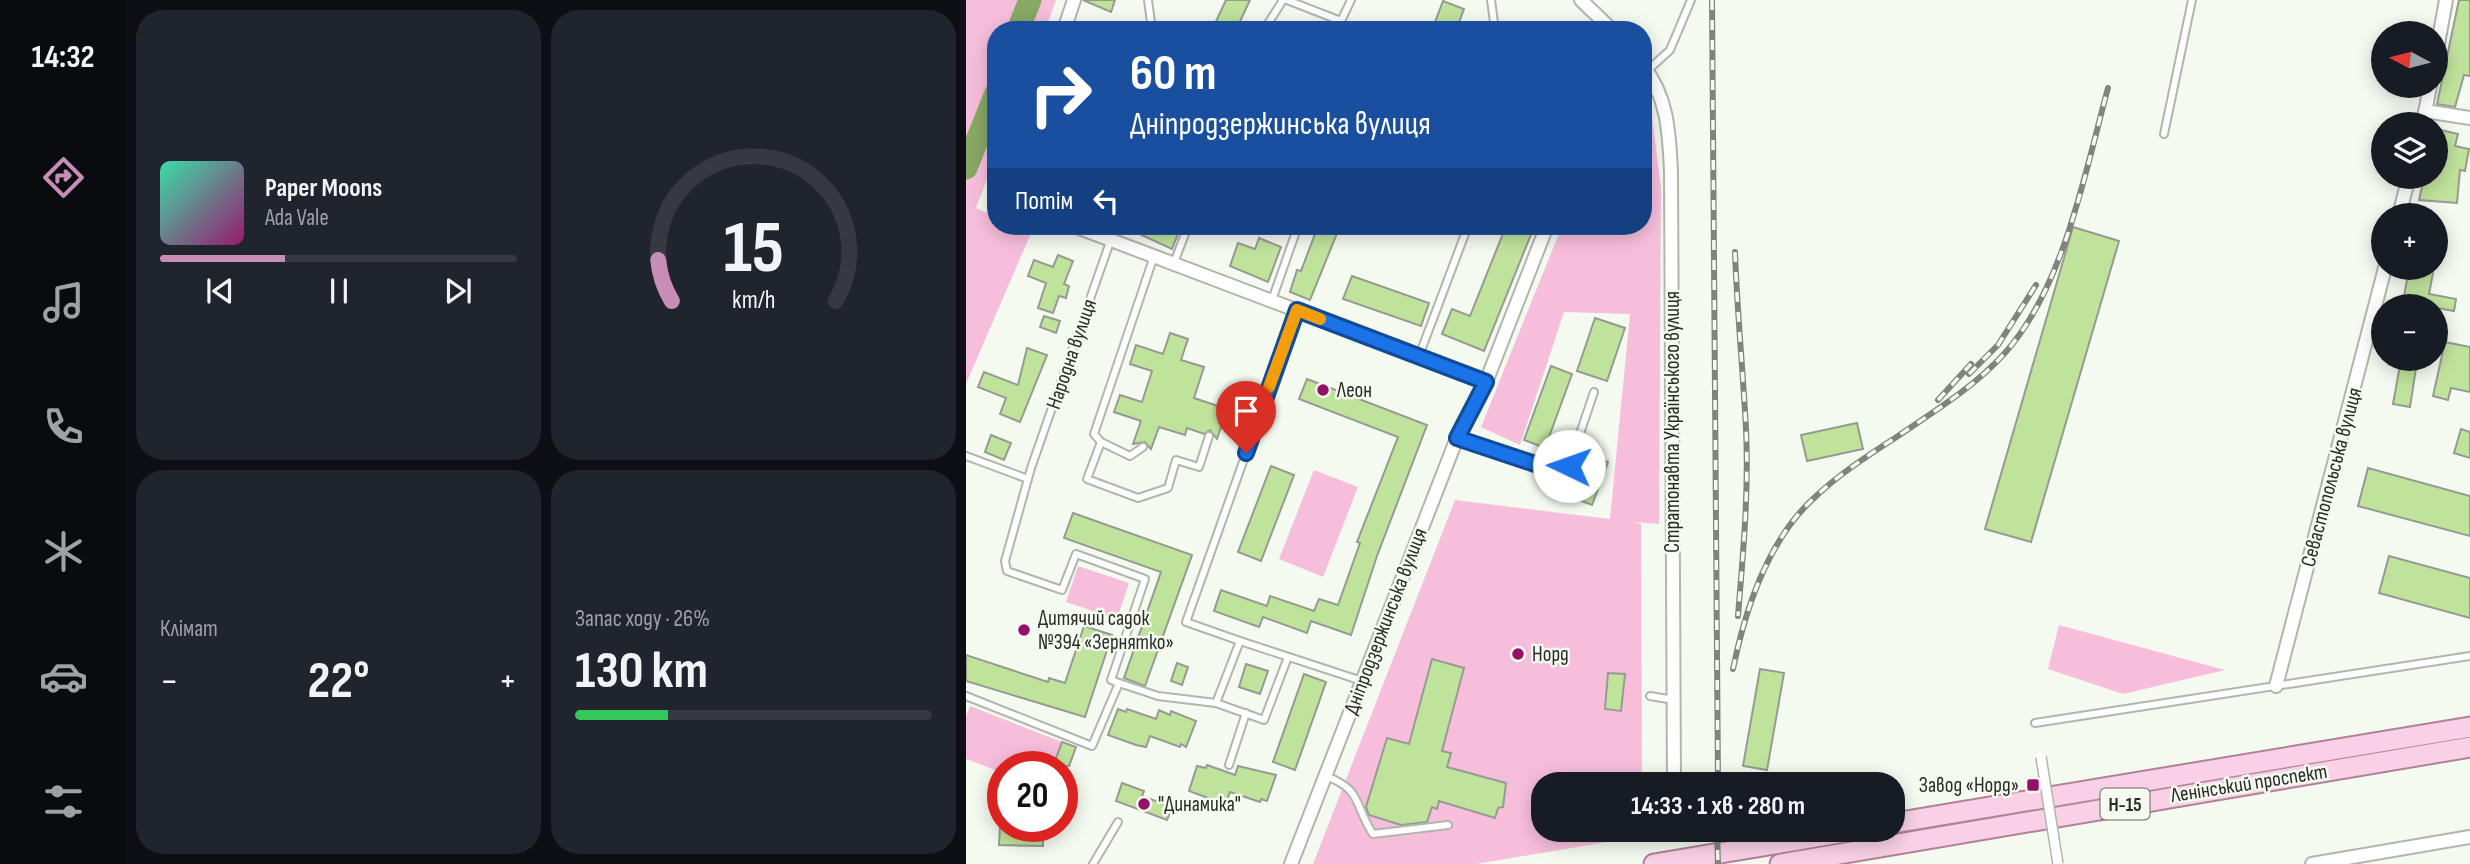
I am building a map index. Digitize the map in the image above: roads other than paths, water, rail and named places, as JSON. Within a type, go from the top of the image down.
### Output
[{"type":"main road","name":"Ленінський проспект","points":[[1905,821],[2470,727]]},
{"type":"main road","name":"Ленінський проспект","points":[[1780,864],[2470,747]]},
{"type":"main road","points":[[1654,864],[1786,842]]},
{"type":"street","points":[[1067,21],[1074,0]]},
{"type":"street","points":[[1581,0],[1603,21]]},
{"type":"street","points":[[2442,21],[2446,0]]},
{"type":"street","name":"Стратонавта Українського вулиця","points":[[1652,77],[1668,118],[1671,171],[1674,772]]},
{"type":"street","points":[[2448,118],[2470,118]]},
{"type":"street","points":[[1100,235],[1486,382]]},
{"type":"street","name":"Дніпродзержинська вулиця","points":[[1291,864],[1457,438],[1486,382],[1543,235]]},
{"type":"street","name":"Севастопольська вулиця","points":[[2276,686],[2382,280]]},
{"type":"street","points":[[2041,757],[2058,864]]},
{"type":"street","points":[[2312,864],[2470,837]]},
{"type":"lane","points":[[1148,0],[1151,21]]},
{"type":"lane","points":[[1270,21],[1285,0],[1341,21],[1351,0]]},
{"type":"lane","points":[[1491,0],[1494,21]]},
{"type":"lane","points":[[1652,63],[1670,50],[1691,0]]},
{"type":"lane","points":[[2164,134],[2192,0]]},
{"type":"lane","points":[[1174,264],[1185,235]]},
{"type":"lane","points":[[1272,300],[1295,235]]},
{"type":"lane","points":[[1419,356],[1465,235]]},
{"type":"lane","name":"Народна вулиця","points":[[1111,239],[1031,468],[1005,561],[1007,571],[1062,590],[1076,554],[1145,579],[1111,680],[1119,683]]},
{"type":"lane","points":[[1143,447],[1130,456],[1101,442],[1094,434],[1154,256]]},
{"type":"lane","points":[[1297,310],[1186,622],[1362,681]]},
{"type":"lane","points":[[1457,438],[1547,468],[1569,466],[1594,392]]},
{"type":"lane","points":[[1101,442],[1087,479],[1138,498],[1168,488],[1176,460],[1199,467],[1209,436]]},
{"type":"lane","points":[[966,456],[1028,479]]},
{"type":"lane","points":[[1216,703],[1240,641]]},
{"type":"lane","points":[[2035,723],[2470,656]]},
{"type":"lane","points":[[966,696],[1092,746],[1119,683],[1158,696],[1216,703],[1264,720],[1288,657]]},
{"type":"lane","points":[[1650,696],[1674,700]]},
{"type":"lane","points":[[1229,765],[1246,713]]},
{"type":"lane","points":[[1325,776],[1345,783],[1359,803],[1373,834],[1448,825]]},
{"type":"lane","points":[[1093,864],[1118,822]]},
{"type":"waterway","points":[[1022,21],[1030,0]]},
{"type":"waterway","points":[[966,168],[987,116]]},
{"type":"railway","points":[[1712,0],[1718,772]]},
{"type":"railway","points":[[1733,669],[1744,623],[1761,577],[1771,555],[1798,515],[1843,474],[1966,389],[2004,354],[2025,327],[2042,296],[2070,228],[2108,88]]},
{"type":"railway","points":[[1735,252],[1747,453],[1738,616]]},
{"type":"railway","points":[[1969,374],[1998,345],[2036,285]]},
{"type":"railway","points":[[1938,400],[1971,364]]},
{"type":"railway","points":[[1717,842],[1718,864]]},
{"type":"place","name":"Леон","points":[[1323,390]]},
{"type":"place","name":"Дитячий садок №394 «Зернятко»","points":[[1024,630]]},
{"type":"place","name":"Норд","points":[[1518,654]]},
{"type":"place","name":"Завод «Норд»","points":[[2033,785]]},
{"type":"place","name":"\"Динамика\"","points":[[1144,804]]}]
